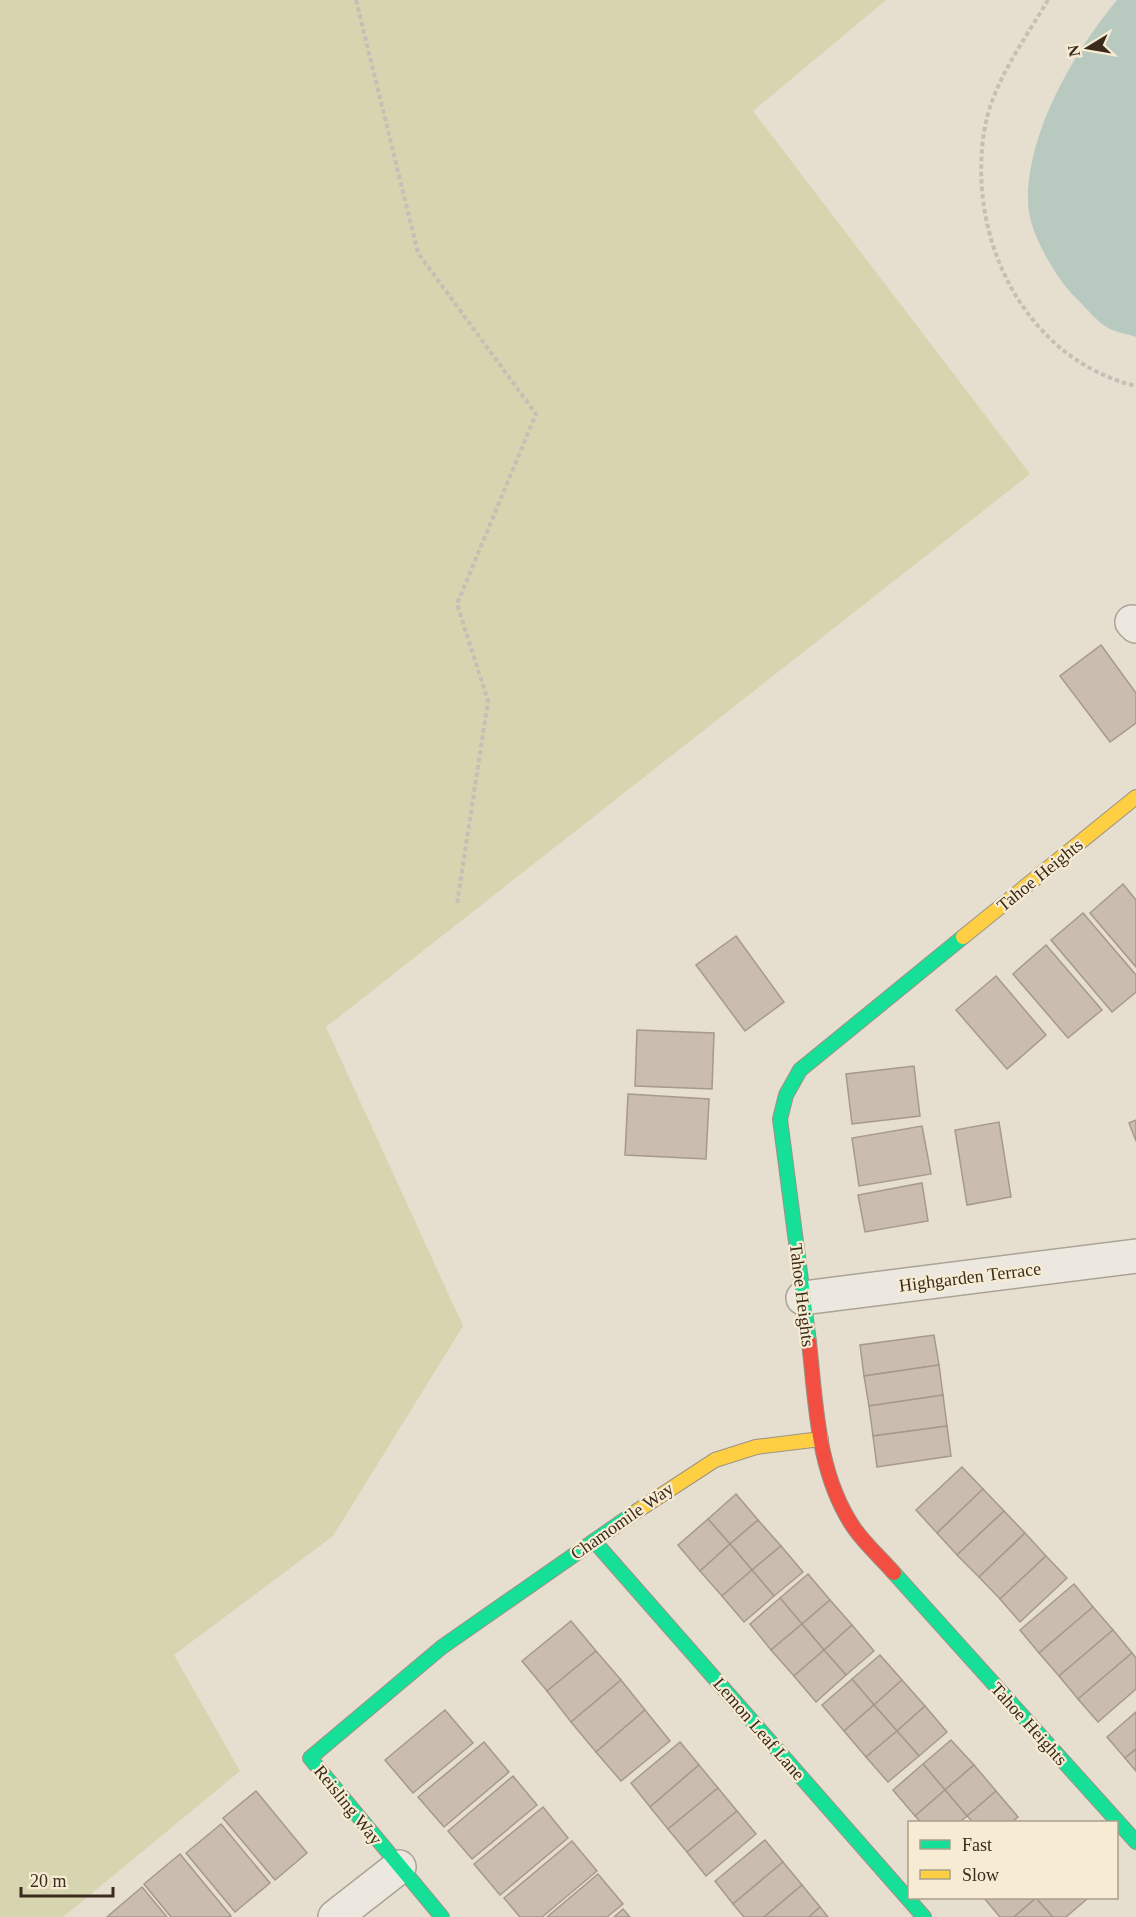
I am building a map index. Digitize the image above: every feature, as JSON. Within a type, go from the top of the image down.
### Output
[{"type":"street","name":"Tahoe Heights","points":[[1117,1821],[855,1530],[830,1485],[821,1439],[780,1119],[786,1095],[800,1070],[1136,797]]},
{"type":"street","name":"Highgarden Terrace","points":[[803,1298],[1136,1256]]},
{"type":"street","name":"Chamomile Way","points":[[442,1647],[683,1479],[716,1460],[756,1448],[821,1439]]},
{"type":"street","name":"Lemon Leaf Lane","points":[[594,1541],[908,1899]]},
{"type":"street","name":"Reisling Way","points":[[399,1867],[309,1758],[442,1647]]},
{"type":"street","name":"Tahoe Heights","points":[[1118,1822],[1136,1842]]},
{"type":"street","points":[[336,1917],[399,1867],[442,1917]]},
{"type":"street","name":"Lemon Leaf Lane","points":[[908,1899],[924,1917]]},
{"type":"path","points":[[356,0],[418,253],[536,414],[458,604],[488,701],[457,904]]},
{"type":"path","points":[[1048,0],[1000,85],[985,125],[981,164],[982,200],[991,243],[1004,273],[1030,316],[1060,351],[1092,370],[1136,386]]},
{"type":"green space","points":[[0,0],[886,0],[753,111],[1030,474],[326,1027],[463,1326],[333,1536],[174,1655],[240,1771],[63,1917],[0,1917]]},
{"type":"shaded area","points":[[1117,0],[1136,0],[1136,337],[1116,332],[1100,323],[1066,286],[1043,252],[1032,226],[1028,202],[1035,148],[1044,121],[1070,68]]},
{"type":"building","points":[[1101,645],[1136,693],[1136,723],[1110,742],[1060,676]]},
{"type":"building","points":[[1123,884],[1136,900],[1136,967],[1090,913]]},
{"type":"building","points":[[1083,913],[1136,975],[1136,992],[1112,1012],[1051,940]]},
{"type":"building","points":[[736,936],[784,1002],[745,1031],[696,965]]},
{"type":"building","points":[[1046,945],[1102,1010],[1068,1038],[1013,974]]},
{"type":"building","points":[[996,976],[1046,1035],[1007,1069],[956,1010]]},
{"type":"building","points":[[637,1030],[714,1033],[712,1089],[635,1086]]},
{"type":"building","points":[[914,1066],[920,1116],[852,1124],[846,1074]]},
{"type":"building","points":[[628,1094],[709,1099],[706,1159],[625,1155]]},
{"type":"building","points":[[1136,1120],[1136,1141],[1129,1123]]},
{"type":"building","points":[[999,1122],[1011,1197],[967,1205],[955,1130]]},
{"type":"building","points":[[922,1126],[931,1174],[859,1186],[852,1138]]},
{"type":"building","points":[[922,1183],[928,1221],[865,1232],[858,1195]]},
{"type":"building","points":[[934,1335],[939,1365],[864,1376],[860,1345]]},
{"type":"building","points":[[939,1365],[943,1395],[869,1406],[864,1376]]},
{"type":"building","points":[[943,1395],[947,1426],[873,1436],[869,1406]]},
{"type":"building","points":[[947,1426],[951,1456],[877,1467],[873,1436]]},
{"type":"building","points":[[962,1467],[983,1489],[937,1533],[916,1510]]},
{"type":"building","points":[[983,1489],[1004,1511],[957,1555],[937,1533]]},
{"type":"building","points":[[736,1494],[758,1520],[730,1544],[708,1519]]},
{"type":"building","points":[[1004,1511],[1025,1533],[979,1577],[957,1555]]},
{"type":"building","points":[[708,1519],[730,1544],[700,1571],[678,1545]]},
{"type":"building","points":[[758,1520],[781,1546],[752,1570],[730,1544]]},
{"type":"building","points":[[1025,1533],[1046,1556],[1000,1599],[979,1577]]},
{"type":"building","points":[[730,1544],[752,1570],[722,1596],[700,1571]]},
{"type":"building","points":[[781,1546],[803,1572],[774,1596],[752,1570]]},
{"type":"building","points":[[1046,1556],[1067,1578],[1020,1622],[1000,1599]]},
{"type":"building","points":[[752,1570],[774,1596],[744,1622],[722,1596]]},
{"type":"building","points":[[808,1574],[830,1600],[802,1624],[780,1598]]},
{"type":"building","points":[[1074,1584],[1093,1607],[1039,1653],[1020,1630]]},
{"type":"building","points":[[780,1598],[802,1624],[771,1650],[750,1624]]},
{"type":"building","points":[[830,1600],[852,1625],[824,1650],[802,1624]]},
{"type":"building","points":[[1093,1607],[1113,1630],[1059,1676],[1039,1653]]},
{"type":"building","points":[[571,1621],[596,1651],[547,1691],[522,1661]]},
{"type":"building","points":[[802,1624],[824,1650],[794,1676],[771,1650]]},
{"type":"building","points":[[852,1625],[874,1651],[846,1675],[824,1650]]},
{"type":"building","points":[[1113,1630],[1132,1653],[1078,1699],[1059,1676]]},
{"type":"building","points":[[824,1650],[846,1675],[816,1702],[794,1676]]},
{"type":"building","points":[[596,1651],[621,1680],[571,1722],[547,1691]]},
{"type":"building","points":[[1132,1653],[1136,1658],[1136,1689],[1098,1722],[1078,1699]]},
{"type":"building","points":[[880,1655],[902,1680],[874,1705],[852,1679]]},
{"type":"building","points":[[852,1679],[874,1705],[844,1731],[822,1705]]},
{"type":"building","points":[[621,1680],[645,1710],[596,1752],[571,1722]]},
{"type":"building","points":[[902,1680],[925,1706],[897,1731],[874,1705]]},
{"type":"building","points":[[874,1705],[897,1731],[866,1757],[844,1731]]},
{"type":"building","points":[[925,1706],[947,1732],[919,1756],[897,1731]]},
{"type":"building","points":[[445,1710],[473,1743],[413,1793],[385,1760]]},
{"type":"building","points":[[645,1710],[670,1741],[621,1781],[596,1752]]},
{"type":"building","points":[[1136,1712],[1136,1749],[1125,1758],[1107,1737]]},
{"type":"building","points":[[897,1731],[919,1756],[888,1782],[866,1757]]},
{"type":"building","points":[[951,1740],[974,1765],[945,1790],[923,1764]]},
{"type":"building","points":[[484,1742],[509,1772],[444,1827],[418,1797]]},
{"type":"building","points":[[680,1742],[699,1765],[650,1807],[631,1783]]},
{"type":"building","points":[[1136,1749],[1136,1771],[1125,1758]]},
{"type":"building","points":[[923,1764],[945,1790],[915,1816],[893,1790]]},
{"type":"building","points":[[699,1765],[718,1788],[668,1829],[650,1807]]},
{"type":"building","points":[[974,1765],[996,1791],[967,1816],[945,1790]]},
{"type":"building","points":[[513,1776],[537,1805],[472,1859],[448,1831]]},
{"type":"building","points":[[718,1788],[737,1811],[687,1852],[668,1829]]},
{"type":"building","points":[[945,1790],[967,1816],[961,1821],[920,1821],[915,1816]]},
{"type":"building","points":[[256,1791],[307,1853],[275,1880],[223,1818]]},
{"type":"building","points":[[996,1791],[1018,1817],[1013,1821],[972,1821],[967,1816]]},
{"type":"building","points":[[543,1807],[568,1838],[500,1895],[474,1864]]},
{"type":"building","points":[[737,1811],[756,1834],[706,1876],[687,1852]]},
{"type":"building","points":[[221,1824],[270,1883],[235,1912],[186,1853]]},
{"type":"building","points":[[765,1840],[783,1862],[733,1904],[715,1881]]},
{"type":"building","points":[[572,1841],[597,1871],[542,1917],[520,1917],[504,1898]]},
{"type":"building","points":[[180,1854],[231,1916],[171,1917],[144,1884]]},
{"type":"building","points":[[783,1862],[802,1885],[764,1917],[744,1917],[733,1904]]},
{"type":"building","points":[[598,1874],[623,1904],[607,1917],[547,1917]]},
{"type":"building","points":[[802,1885],[820,1907],[809,1917],[764,1917]]},
{"type":"building","points":[[142,1887],[167,1917],[107,1917]]},
{"type":"building","points":[[985,1899],[1035,1899],[1014,1917],[1000,1917]]},
{"type":"building","points":[[1037,1899],[1053,1917],[1014,1917]]},
{"type":"building","points":[[1037,1899],[1087,1899],[1066,1917],[1053,1917]]},
{"type":"building","points":[[820,1907],[828,1917],[809,1917]]},
{"type":"building","points":[[623,1909],[630,1917],[614,1917]]},
{"type":"traffic: fast","points":[[809,1342],[780,1119],[786,1095],[800,1070],[963,937]]},
{"type":"traffic: fast","points":[[442,1917],[310,1758],[442,1647],[637,1511]]},
{"type":"traffic: fast","points":[[594,1541],[908,1899]]},
{"type":"traffic: fast","points":[[894,1573],[1117,1821]]},
{"type":"traffic: fast","points":[[1118,1822],[1136,1842]]},
{"type":"traffic: fast","points":[[908,1899],[924,1917]]},
{"type":"traffic: slow","points":[[963,937],[1136,797]]},
{"type":"traffic: slow","points":[[637,1511],[715,1460],[756,1447],[821,1439]]},
{"type":"traffic: jam","points":[[809,1342],[820,1438],[832,1485],[854,1528],[894,1573]]}]
